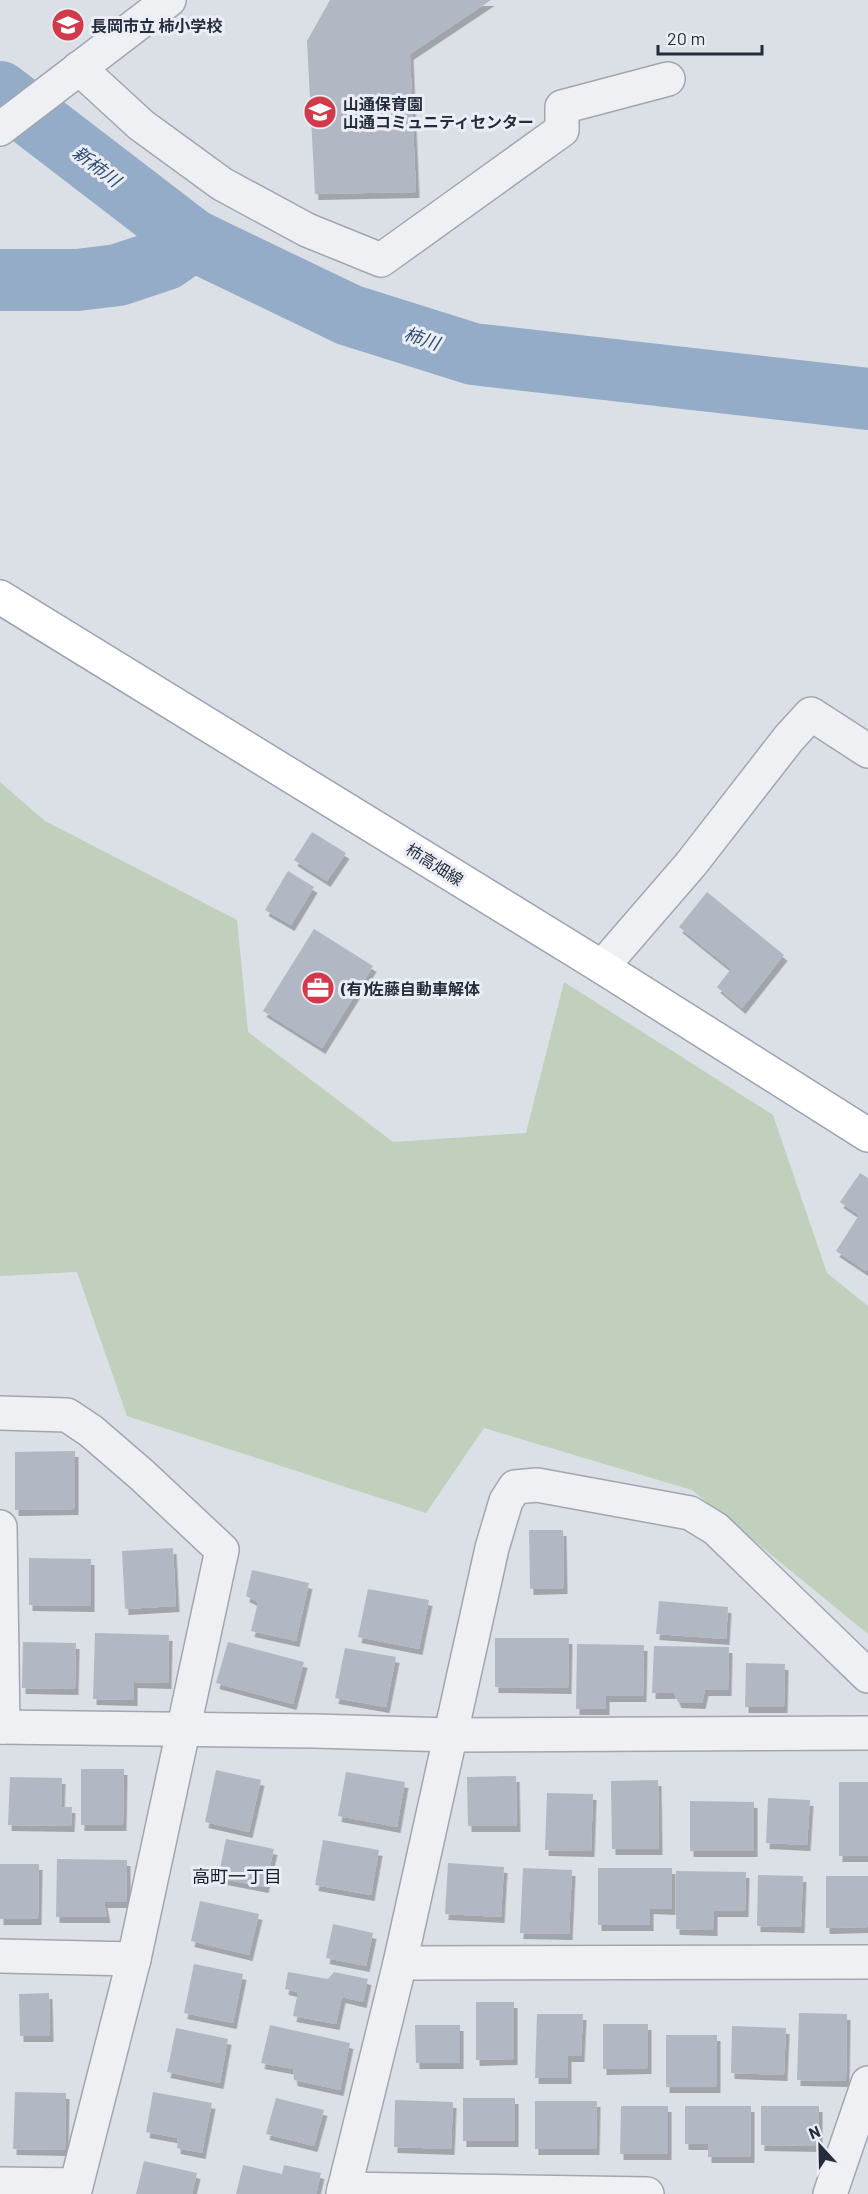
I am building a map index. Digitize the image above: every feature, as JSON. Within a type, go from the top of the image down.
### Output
[{"type":"main road","name":"柿高畑線","points":[[0,597],[602,967],[868,1135]]},
{"type":"street","points":[[0,129],[169,0]]},
{"type":"street","points":[[71,74],[222,184],[307,230],[381,260],[562,130],[562,107],[668,79]]},
{"type":"street","points":[[602,967],[691,864],[789,738],[811,714],[868,751]]},
{"type":"street","points":[[0,1413],[67,1415],[100,1438],[222,1551],[134,1959],[75,2190],[0,2184]]},
{"type":"street","points":[[647,2194],[344,2192],[400,1963],[492,1548],[506,1501],[515,1487],[537,1485],[690,1513],[716,1529],[868,1676]]},
{"type":"street","points":[[0,1527],[1,1727],[450,1735],[868,1733]]},
{"type":"street","points":[[0,1956],[134,1959]]},
{"type":"street","points":[[400,1963],[868,1962]]},
{"type":"street","points":[[830,2194],[868,2083]]},
{"type":"green space","points":[[0,782],[45,821],[237,920],[248,1032],[393,1142],[526,1133],[564,982],[773,1115],[827,1273],[868,1306],[868,1634],[692,1490],[484,1428],[426,1513],[127,1416],[77,1272],[0,1276]]},
{"type":"building","points":[[330,0],[491,0],[410,54],[416,192],[315,194],[307,41]]},
{"type":"building","points":[[312,832],[346,853],[327,881],[294,860]]},
{"type":"building","points":[[288,871],[314,887],[291,925],[265,910]]},
{"type":"building","points":[[707,892],[784,955],[742,1008],[717,987],[731,969],[679,927]]},
{"type":"building","name":"(有)佐藤自動車解体","points":[[314,929],[373,966],[322,1048],[263,1011]]},
{"type":"building","points":[[860,1173],[868,1178],[868,1268],[866,1271],[836,1251],[859,1215],[840,1202]]},
{"type":"building","points":[[75,1451],[75,1509],[15,1510],[15,1452]]},
{"type":"building","points":[[529,1530],[563,1530],[564,1588],[530,1589]]},
{"type":"building","points":[[173,1548],[176,1606],[125,1609],[122,1551]]},
{"type":"building","points":[[29,1558],[91,1559],[91,1606],[29,1605]]},
{"type":"building","points":[[252,1570],[309,1583],[296,1641],[251,1631],[258,1602],[246,1596]]},
{"type":"building","points":[[368,1589],[429,1600],[419,1649],[358,1637]]},
{"type":"building","points":[[659,1601],[728,1607],[726,1639],[656,1634]]},
{"type":"building","points":[[95,1633],[169,1635],[168,1683],[134,1682],[134,1700],[93,1699]]},
{"type":"building","points":[[495,1638],[569,1638],[568,1688],[495,1687]]},
{"type":"building","points":[[23,1642],[76,1643],[75,1689],[22,1688]]},
{"type":"building","points":[[228,1642],[304,1662],[293,1704],[216,1683]]},
{"type":"building","points":[[577,1644],[644,1645],[643,1696],[606,1696],[606,1709],[576,1709]]},
{"type":"building","points":[[654,1646],[729,1647],[728,1690],[705,1690],[702,1703],[678,1702],[674,1693],[652,1693]]},
{"type":"building","points":[[345,1648],[396,1657],[386,1707],[335,1698]]},
{"type":"building","points":[[746,1663],[785,1664],[784,1707],[745,1707]]},
{"type":"building","points":[[81,1769],[124,1769],[123,1825],[81,1825]]},
{"type":"building","points":[[216,1770],[261,1780],[249,1832],[205,1822]]},
{"type":"building","points":[[346,1772],[405,1782],[397,1827],[338,1816]]},
{"type":"building","points":[[516,1776],[517,1826],[468,1826],[467,1777]]},
{"type":"building","points":[[10,1777],[62,1778],[61,1807],[72,1807],[71,1826],[8,1825]]},
{"type":"building","points":[[658,1780],[659,1849],[612,1849],[611,1781]]},
{"type":"building","points":[[839,1782],[868,1782],[868,1856],[839,1856]]},
{"type":"building","points":[[547,1793],[593,1794],[591,1851],[545,1850]]},
{"type":"building","points":[[768,1798],[810,1800],[807,1845],[766,1843]]},
{"type":"building","points":[[690,1801],[754,1802],[754,1851],[690,1851]]},
{"type":"building","points":[[226,1839],[274,1849],[265,1887],[218,1878]]},
{"type":"building","points":[[323,1840],[379,1850],[371,1895],[315,1885]]},
{"type":"building","points":[[57,1859],[127,1860],[127,1902],[104,1902],[107,1917],[56,1917]]},
{"type":"building","points":[[448,1863],[504,1867],[501,1917],[445,1914]]},
{"type":"building","points":[[0,1864],[39,1864],[38,1919],[0,1919]]},
{"type":"building","points":[[523,1868],[572,1870],[569,1934],[520,1933]]},
{"type":"building","points":[[598,1868],[672,1868],[672,1909],[650,1908],[650,1925],[598,1925]]},
{"type":"building","points":[[676,1871],[746,1872],[745,1911],[714,1911],[714,1930],[676,1929]]},
{"type":"building","points":[[758,1875],[803,1876],[801,1927],[757,1926]]},
{"type":"building","points":[[826,1876],[868,1876],[868,1927],[826,1928]]},
{"type":"building","points":[[200,1901],[259,1914],[249,1955],[191,1941]]},
{"type":"building","points":[[333,1924],[373,1933],[366,1966],[326,1958]]},
{"type":"building","points":[[194,1964],[243,1974],[233,2023],[184,2013]]},
{"type":"building","points":[[288,1972],[328,1979],[334,1972],[368,1979],[363,2002],[342,1997],[336,2024],[293,2016],[298,1992],[285,1989]]},
{"type":"building","points":[[49,1993],[50,2036],[20,2036],[19,1994]]},
{"type":"building","points":[[476,2002],[514,2002],[514,2059],[476,2060]]},
{"type":"building","points":[[799,2013],[847,2014],[846,2081],[797,2080]]},
{"type":"building","points":[[537,2014],[583,2014],[581,2056],[568,2056],[568,2078],[535,2078]]},
{"type":"building","points":[[603,2024],[648,2024],[648,2068],[603,2069]]},
{"type":"building","points":[[270,2025],[350,2043],[340,2090],[294,2080],[293,2069],[261,2063]]},
{"type":"building","points":[[415,2025],[460,2025],[460,2063],[416,2063]]},
{"type":"building","points":[[732,2026],[786,2028],[784,2075],[731,2073]]},
{"type":"building","points":[[176,2028],[228,2039],[220,2083],[167,2072]]},
{"type":"building","points":[[666,2035],[717,2035],[717,2087],[666,2087]]},
{"type":"building","points":[[15,2092],[66,2093],[65,2150],[13,2149]]},
{"type":"building","points":[[153,2092],[212,2103],[202,2153],[177,2148],[178,2138],[146,2132]]},
{"type":"building","points":[[276,2098],[324,2110],[314,2146],[266,2134]]},
{"type":"building","points":[[463,2098],[515,2098],[515,2141],[463,2141]]},
{"type":"building","points":[[395,2100],[453,2102],[451,2149],[394,2147]]},
{"type":"building","points":[[535,2101],[597,2101],[596,2149],[535,2149]]},
{"type":"building","points":[[621,2106],[668,2106],[668,2154],[620,2154]]},
{"type":"building","points":[[685,2106],[751,2106],[751,2157],[708,2157],[708,2144],[685,2144]]},
{"type":"building","points":[[761,2106],[819,2106],[819,2146],[761,2145]]},
{"type":"building","points":[[144,2161],[197,2173],[192,2194],[136,2194]]},
{"type":"building","points":[[243,2165],[282,2174],[284,2165],[321,2173],[316,2194],[236,2194]]},
{"type":"waterway","name":"柿川","points":[[0,92],[193,240],[349,315],[473,354],[868,399]]},
{"type":"waterway","name":"柿川","points":[[0,280],[77,280],[118,275],[166,259],[193,240]]},
{"type":"place","name":"長岡市立 柿小学校","points":[[68,25]]},
{"type":"place","name":"山通保育園 山通コミュニティセンター","points":[[320,112]]},
{"type":"place","name":"(有)佐藤自動車解体","points":[[318,988]]},
{"type":"district","name":"高町一丁目","points":[[237,1876]]},
{"type":"water label","name":"新柿川","points":[[97,166]]}]
